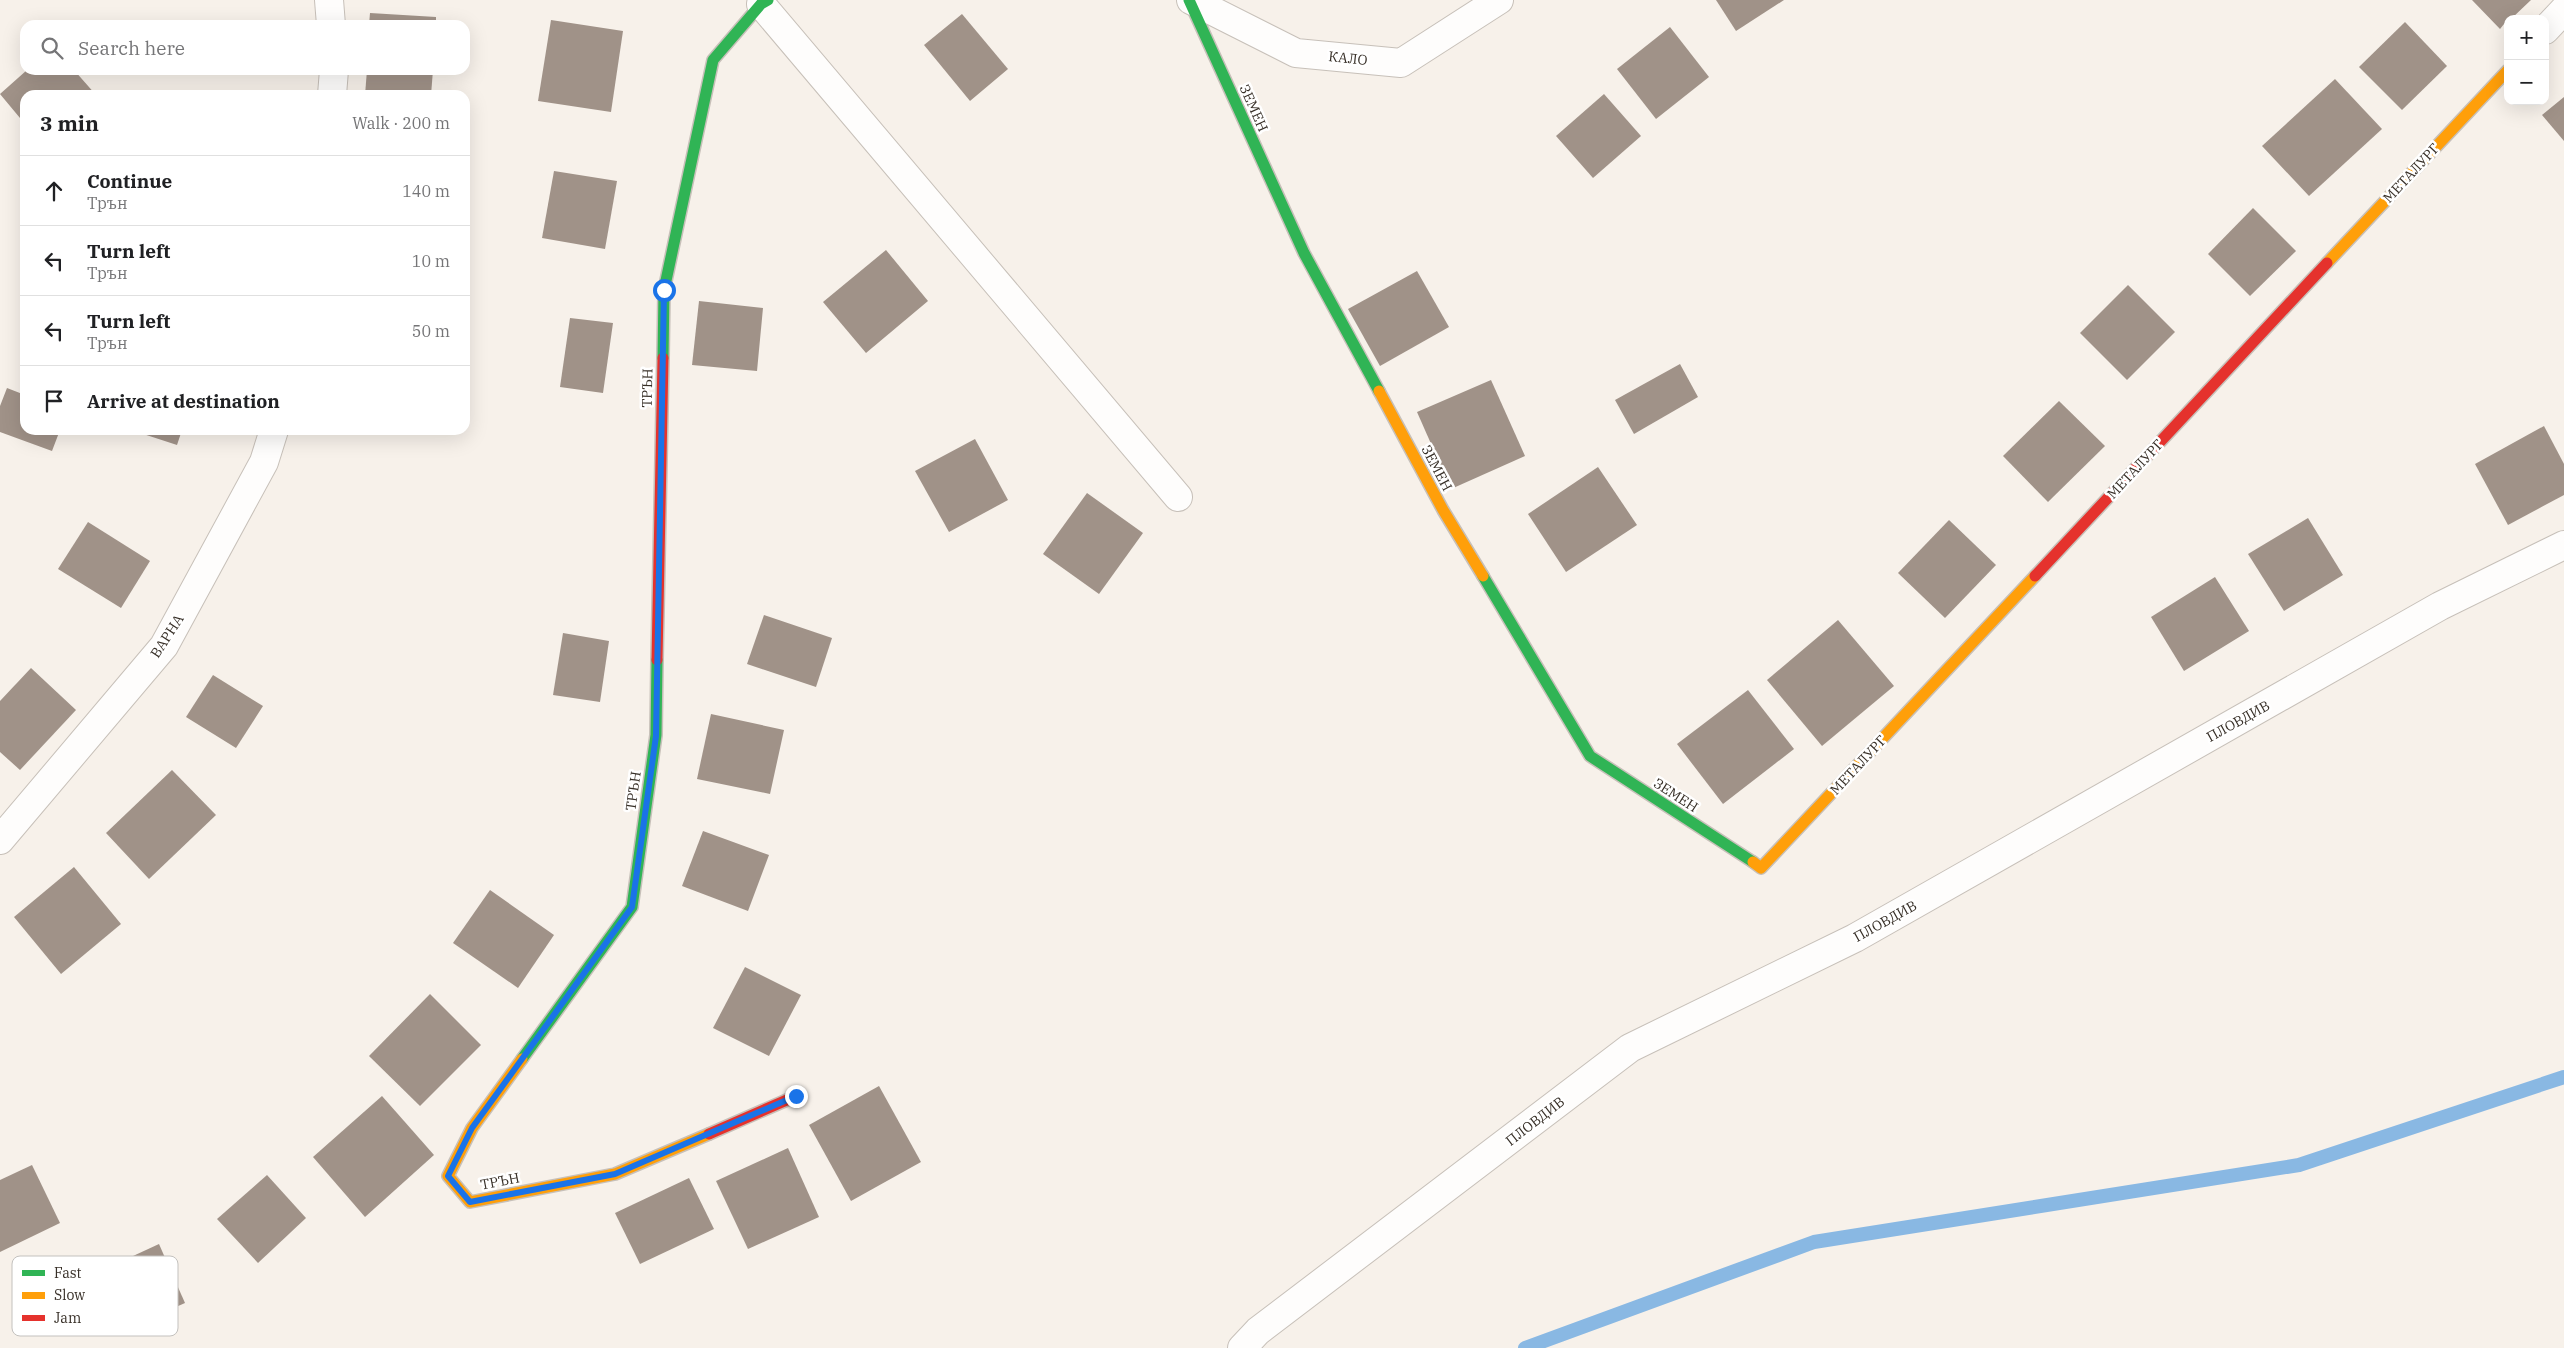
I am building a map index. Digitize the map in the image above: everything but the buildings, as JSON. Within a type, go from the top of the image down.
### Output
[{"type":"street","points":[[329,0],[331,20]]},
{"type":"street","name":"КАЛО","points":[[1190,0],[1296,53],[1401,63],[1499,0]]},
{"type":"street","name":"ЗЕМЕН","points":[[1190,0],[1304,253],[1443,510],[1590,756],[1761,868]]},
{"type":"street","points":[[764,2],[1178,497]]},
{"type":"street","name":"ТРЪН","points":[[764,2],[712,60],[664,290],[656,736],[632,907],[472,1128],[448,1176],[470,1202],[615,1174],[796,1096]]},
{"type":"street","points":[[2549,26],[2564,10]]},
{"type":"street","name":"МЕТАЛУРГ","points":[[1761,868],[2504,74]]},
{"type":"street","points":[[332,90],[334,75]]},
{"type":"street","name":"ВАРНА","points":[[0,840],[164,646],[264,462],[272,435]]},
{"type":"street","name":"ПЛОВДИВ","points":[[1242,1348],[1258,1331],[1630,1048],[1855,938],[2440,606],[2564,545]]},
{"type":"waterway","points":[[1525,1348],[1814,1242],[2299,1165],[2564,1077]]},
{"type":"traffic: fast","points":[[663,358],[664,290],[713,60],[761,4],[768,0]]},
{"type":"traffic: fast","points":[[1189,0],[1304,253],[1379,391]]},
{"type":"traffic: fast","points":[[1483,576],[1590,756],[1753,862]]},
{"type":"traffic: fast","points":[[522,1059],[632,907],[656,735],[657,660]]},
{"type":"traffic: slow","points":[[2327,263],[2504,74]]},
{"type":"traffic: slow","points":[[1379,391],[1443,510],[1483,576]]},
{"type":"traffic: slow","points":[[1753,862],[1761,868],[2035,576]]},
{"type":"traffic: slow","points":[[522,1059],[472,1128],[448,1176],[470,1202],[615,1174],[709,1134]]},
{"type":"traffic: jam","points":[[2035,576],[2327,263]]},
{"type":"traffic: jam","points":[[657,660],[663,358]]},
{"type":"traffic: jam","points":[[709,1134],[796,1096]]},
{"type":"route","points":[[664,290],[656,736],[632,907],[472,1128],[448,1176],[470,1202],[615,1174],[796,1096]]}]
